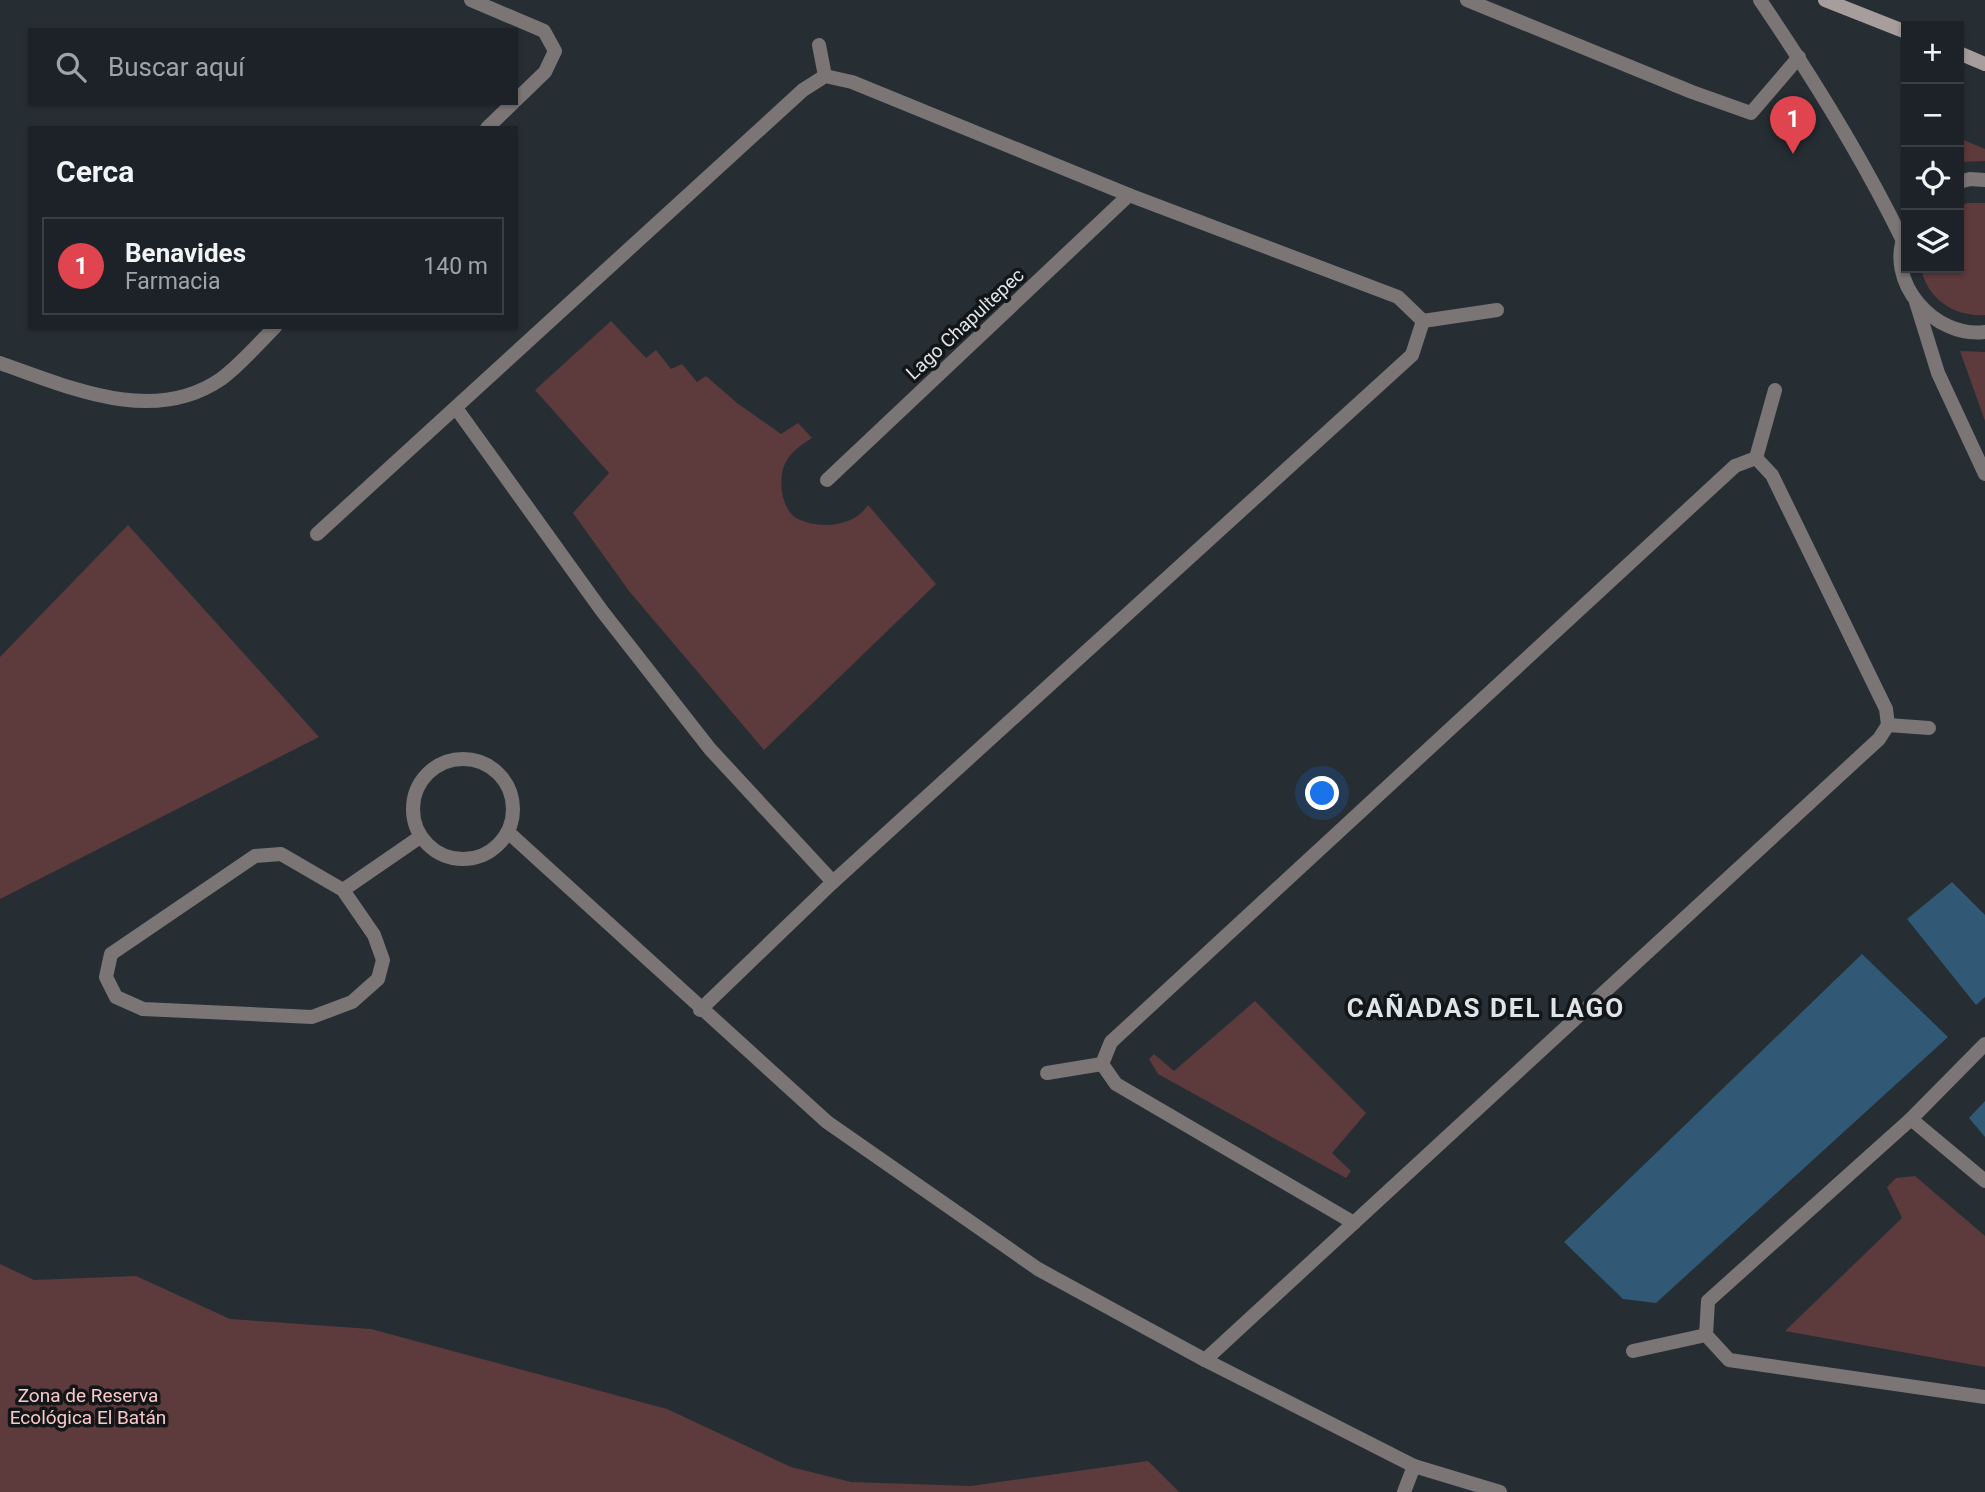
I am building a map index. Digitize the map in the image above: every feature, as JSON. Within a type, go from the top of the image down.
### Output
[{"type":"main road","points":[[1825,0],[1901,30]]},
{"type":"main road","points":[[1964,55],[1985,64]]},
{"type":"street","points":[[471,0],[544,31],[555,51],[545,72],[518,98]]},
{"type":"street","points":[[1467,0],[1692,92],[1751,113],[1799,57]]},
{"type":"street","points":[[1760,0],[1799,57],[1870,172],[1901,229]]},
{"type":"street","points":[[819,45],[825,76]]},
{"type":"street","points":[[317,534],[803,90],[825,76],[852,82],[1129,195],[1398,297],[1423,321]]},
{"type":"street","points":[[489,126],[511,105]]},
{"type":"street","points":[[1964,181],[1985,180]]},
{"type":"street","name":"Lago Chapultepec","points":[[827,480],[1129,195]]},
{"type":"street","points":[[1903,273],[1916,302],[1938,373],[1985,474]]},
{"type":"street","points":[[1916,302],[1941,324],[1973,334],[1985,332]]},
{"type":"street","points":[[1423,321],[1497,310]]},
{"type":"street","points":[[701,1010],[833,882],[1412,355],[1423,321]]},
{"type":"street","points":[[0,363],[100,397],[169,401],[220,380],[273,329]]},
{"type":"street","points":[[1756,458],[1775,390]]},
{"type":"street","points":[[456,408],[602,611],[702,738],[833,882]]},
{"type":"street","points":[[1205,1360],[1879,739],[1888,724],[1886,709],[1772,475],[1756,458]]},
{"type":"street","points":[[1102,1064],[1111,1042],[1735,466],[1756,458]]},
{"type":"street","points":[[1888,724],[1929,728]]},
{"type":"street","points":[[461,758],[487,764],[507,782],[515,807],[509,833],[491,853],[465,860],[439,855],[420,836],[412,811],[418,785],[436,766],[461,758]]},
{"type":"street","points":[[509,833],[827,1122],[1038,1269],[1205,1360],[1414,1466],[1500,1492]]},
{"type":"street","points":[[343,890],[420,836]]},
{"type":"street","points":[[281,854],[343,890],[374,934],[383,960],[378,979],[352,1002],[312,1017],[143,1009],[116,997],[106,977],[111,954],[256,856],[281,854]]},
{"type":"street","points":[[1985,1044],[1911,1119],[1707,1301],[1706,1335],[1729,1360],[1985,1397]]},
{"type":"street","points":[[1047,1073],[1102,1064]]},
{"type":"street","points":[[1102,1064],[1116,1084],[1354,1223]]},
{"type":"street","points":[[1911,1119],[1985,1181]]},
{"type":"street","points":[[1633,1351],[1706,1335]]},
{"type":"street","points":[[1404,1492],[1414,1466]]},
{"type":"green space","points":[[1964,140],[1985,149],[1985,161],[1964,162]]},
{"type":"green space","points":[[1985,203],[1985,315],[1963,313],[1944,304],[1929,289],[1922,273],[1964,273],[1964,204]]},
{"type":"green space","points":[[611,321],[646,358],[656,350],[671,369],[682,364],[697,382],[706,376],[737,403],[781,434],[798,423],[812,438],[792,453],[784,466],[782,492],[792,514],[807,522],[837,524],[855,518],[868,505],[936,584],[764,750],[629,591],[573,513],[609,473],[535,390]]},
{"type":"green space","points":[[1960,351],[1985,352],[1985,421]]},
{"type":"green space","points":[[128,525],[319,737],[0,899],[0,657]]},
{"type":"green space","points":[[1255,1001],[1366,1113],[1332,1153],[1351,1171],[1346,1178],[1158,1074],[1149,1059],[1154,1054],[1174,1071]]},
{"type":"green space","points":[[1915,1176],[1985,1236],[1985,1367],[1785,1331],[1902,1218],[1887,1187],[1896,1178]]},
{"type":"green space","name":"Zona de Reserva Ecológica El Batán","points":[[0,1264],[34,1280],[136,1276],[230,1319],[371,1329],[667,1409],[791,1467],[851,1482],[971,1486],[1148,1461],[1179,1492],[0,1492]]},
{"type":"building","points":[[1952,882],[1985,915],[1985,997],[1976,1005],[1907,919]]},
{"type":"building","points":[[1862,954],[1948,1037],[1656,1303],[1623,1299],[1564,1242]]},
{"type":"building","points":[[1985,1101],[1985,1137],[1969,1118]]},
{"type":"place","name":"Benavides","points":[[1793,154]]},
{"type":"district","name":"CAÑADAS DEL LAGO","points":[[1486,1008]]}]
